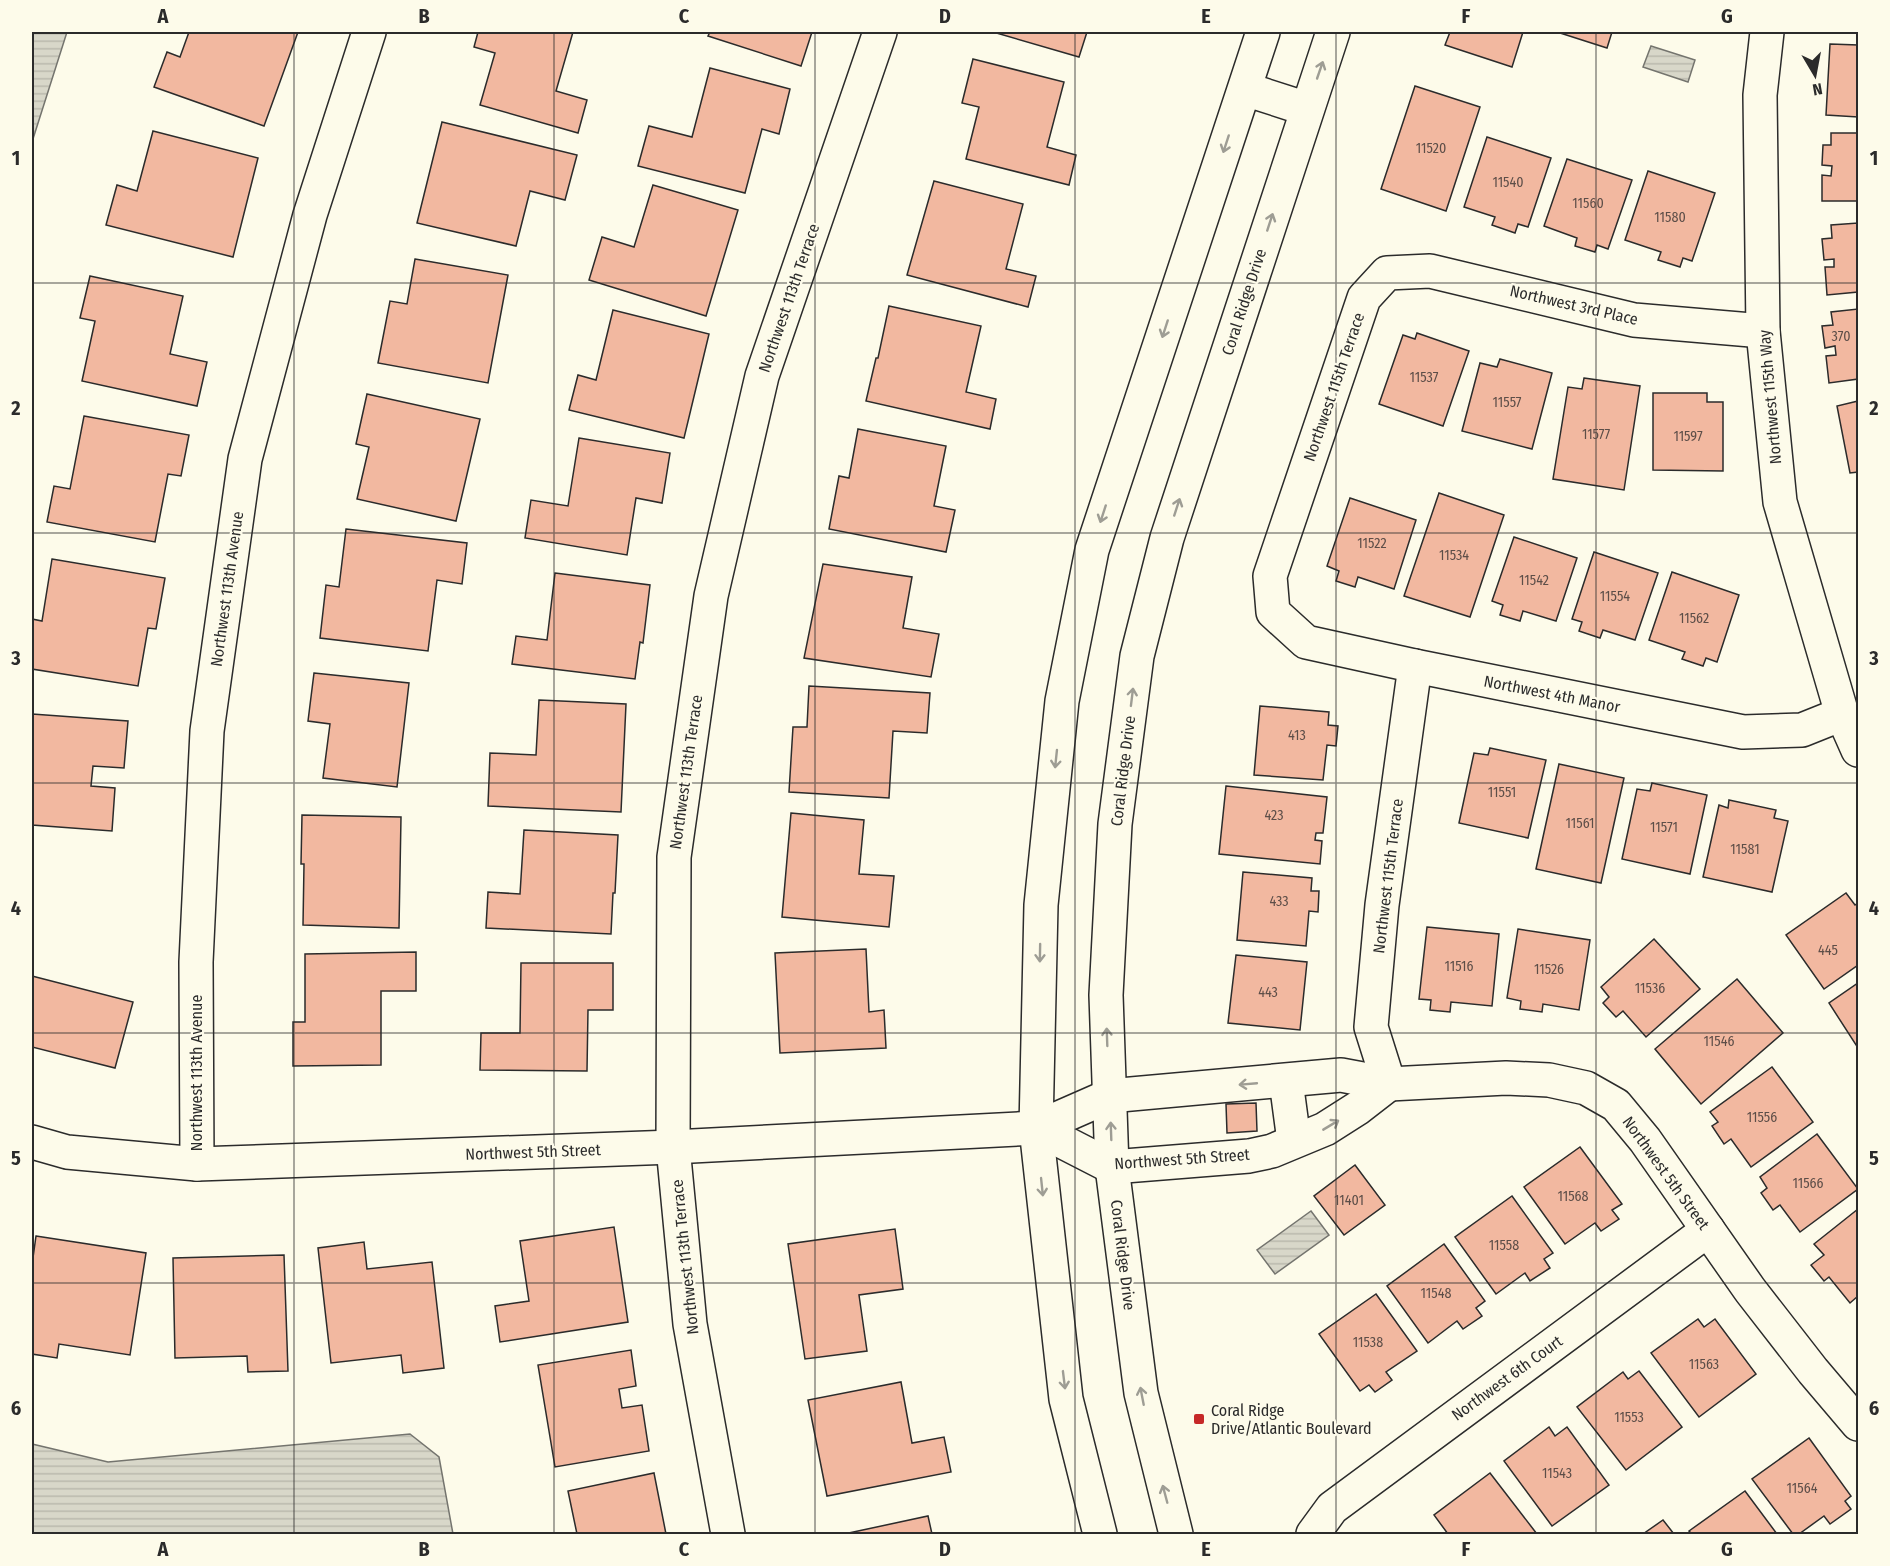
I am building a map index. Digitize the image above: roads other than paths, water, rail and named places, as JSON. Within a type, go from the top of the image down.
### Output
[{"type":"street","name":"Northwest 113th Avenue","points":[[197,1164],[196,962],[207,731],[245,459],[310,215],[369,32]]},
{"type":"street","name":"Northwest 113th Terrace","points":[[728,1534],[690,1324],[673,1147],[674,857],[711,596],[762,376],[880,32]]},
{"type":"street","points":[[1100,1534],[1066,1399],[1036,1128],[1041,905],[1062,701],[1089,562],[1263,32]]},
{"type":"street","name":"Coral Ridge Drive","points":[[1176,1534],[1141,1393],[1112,1167],[1106,995],[1115,836],[1137,656],[1167,538],[1333,32]]},
{"type":"street","name":"Northwest 115th Way","points":[[1767,32],[1760,95],[1763,331],[1780,502],[1842,714],[1858,750]]},
{"type":"street","points":[[1245,89],[1307,109]]},
{"type":"street","name":"Northwest 3rd Place","points":[[1387,273],[1430,271],[1634,320],[1763,331]]},
{"type":"street","name":"Northwest 115th Terrace","points":[[1273,612],[1270,576],[1364,298],[1387,273]]},
{"type":"street","name":"Northwest 4th Manor","points":[[1273,612],[1306,642],[1743,732],[1802,730],[1842,714]]},
{"type":"street","name":"Northwest 115th Terrace","points":[[1389,1084],[1371,1027],[1382,905],[1415,666]]},
{"type":"street","name":"Northwest 5th Street","points":[[32,1142],[67,1152],[197,1164],[673,1147],[1036,1128],[1109,1096],[1341,1075],[1389,1084],[1506,1078],[1549,1080],[1586,1088],[1616,1106],[1645,1140],[1750,1290],[1858,1424]]},
{"type":"street","points":[[1286,1081],[1294,1141]]},
{"type":"street","name":"Northwest 5th Street","points":[[1036,1128],[1112,1167],[1249,1156],[1272,1151],[1325,1129],[1358,1108],[1389,1084]]},
{"type":"street","name":"Northwest 6th Court","points":[[1313,1534],[1332,1508],[1708,1230]]},
{"type":"place","name":"Coral Ridge Drive/Atlantic Boulevard","points":[[1199,1419]]}]
